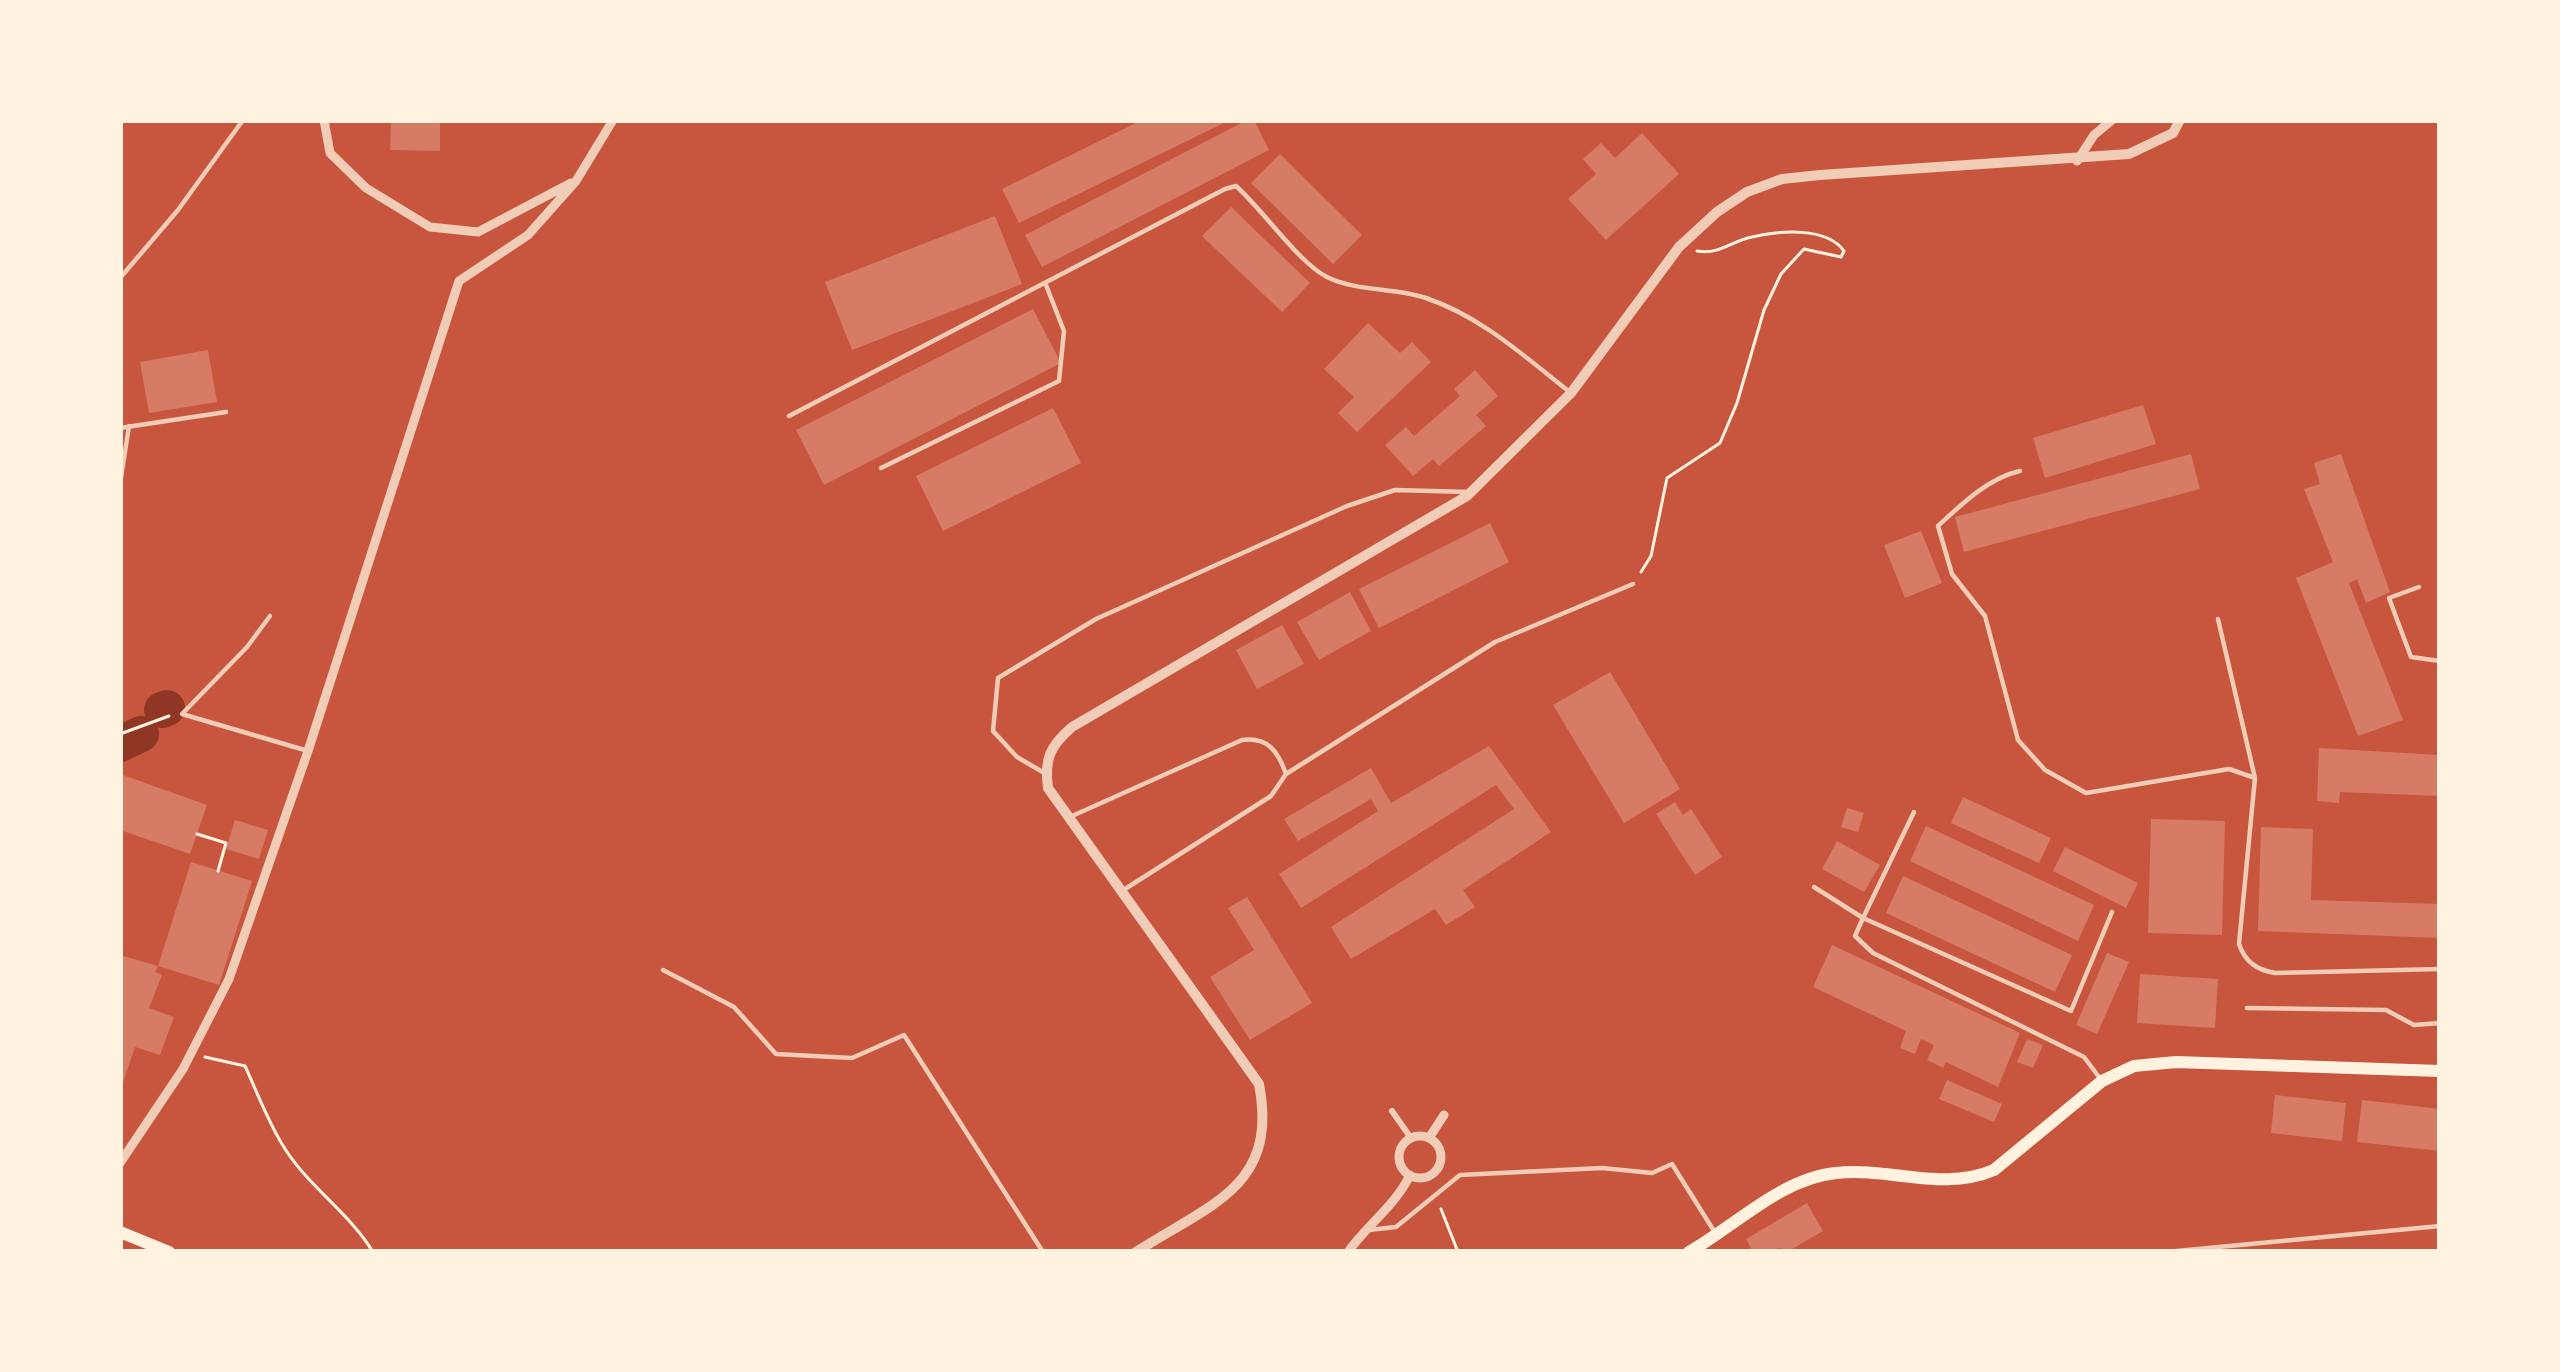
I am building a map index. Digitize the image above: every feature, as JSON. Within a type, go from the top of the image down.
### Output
[{"type":"main road","points":[[1689,1252],[1787,1189],[1832,1173],[1954,1181],[1976,1178],[1994,1170],[2102,1081],[2134,1066],[2176,1062],[2440,1071]]},
{"type":"main road","points":[[122,1234],[169,1252]]},
{"type":"street","points":[[324,120],[330,154],[366,188],[430,227],[478,232],[576,181]]},
{"type":"street","points":[[120,1163],[192,1053],[230,980],[459,280],[528,235],[576,181],[613,120]]},
{"type":"street","points":[[2077,160],[2094,135],[2112,120]]},
{"type":"street","points":[[1136,1252],[1243,1183],[1262,1141],[1266,1119],[1259,1084],[1048,788],[1051,747],[1072,727],[1471,492],[1571,393],[1679,247],[1732,202],[1782,179],[2129,154],[2173,133],[2180,120]]},
{"type":"street","points":[[1392,1111],[1411,1138]]},
{"type":"street","points":[[1430,1138],[1444,1115]]},
{"type":"street","points":[[1411,1138],[1430,1138]]},
{"type":"street","points":[[1411,1138],[1400,1153],[1401,1166],[1423,1178],[1438,1167],[1441,1154],[1430,1138]]},
{"type":"street","points":[[1348,1252],[1398,1198],[1410,1175]]},
{"type":"lane","points":[[120,278],[178,210],[243,120]]},
{"type":"lane","points":[[789,416],[1236,187],[1322,275],[1347,286],[1376,286],[1424,297],[1474,317],[1571,393]]},
{"type":"lane","points":[[881,468],[1059,381],[1064,332],[1046,285]]},
{"type":"lane","points":[[120,428],[226,412]]},
{"type":"lane","points":[[120,484],[129,427]]},
{"type":"lane","points":[[2020,471],[2006,474],[1937,526],[1952,574],[1985,616],[2018,740],[2045,770],[2086,793],[2229,770],[2255,778]]},
{"type":"lane","points":[[1046,774],[1017,757],[993,731],[998,678],[1096,619],[1347,506],[1395,490],[1471,492]]},
{"type":"lane","points":[[1121,891],[1271,796],[1286,774],[1495,642],[1633,584]]},
{"type":"lane","points":[[2419,587],[2389,598],[2411,657],[2440,661]]},
{"type":"lane","points":[[270,616],[182,715],[308,751]]},
{"type":"lane","points":[[2218,619],[2255,778],[2240,944],[2252,964],[2275,974],[2440,969]]},
{"type":"lane","points":[[1066,818],[1093,810],[1242,740],[1265,742],[1280,756],[1286,774]]},
{"type":"lane","points":[[1914,812],[1855,936],[1874,953],[2084,1057],[2102,1081]]},
{"type":"lane","points":[[1814,887],[1863,918],[2071,1011],[2112,912]]},
{"type":"lane","points":[[664,970],[734,1006],[776,1054],[852,1058],[904,1034],[1042,1252]]},
{"type":"lane","points":[[2247,1008],[2386,1010],[2414,1025],[2440,1023]]},
{"type":"lane","points":[[1364,1231],[1396,1227],[1460,1175],[1602,1168],[1652,1173],[1672,1164],[1717,1236]]},
{"type":"lane","points":[[2166,1252],[2440,1226]]},
{"type":"path","points":[[1633,584],[1652,556],[1667,478],[1720,443],[1764,310],[1781,274],[1804,249],[1841,257],[1844,251],[1827,237],[1785,233],[1749,237],[1712,254],[1679,247]]},
{"type":"path","points":[[120,734],[182,715]]},
{"type":"path","points":[[197,834],[226,843],[218,871]]},
{"type":"path","points":[[192,1053],[245,1066],[282,1145],[374,1252]]},
{"type":"path","points":[[1436,1195],[1458,1252]]},
{"type":"building","points":[[391,120],[440,120],[440,151],[390,150]]},
{"type":"building","points":[[1142,120],[1230,120],[1019,223],[1002,189]]},
{"type":"building","points":[[1254,120],[1269,150],[1042,267],[1025,235]]},
{"type":"building","points":[[1642,133],[1679,174],[1606,240],[1568,199],[1596,174],[1583,159],[1601,143],[1615,158]]},
{"type":"building","points":[[1280,154],[1362,235],[1333,264],[1251,183]]},
{"type":"building","points":[[1231,207],[1310,283],[1282,312],[1202,236]]},
{"type":"building","points":[[995,216],[1022,284],[852,350],[825,282]]},
{"type":"building","points":[[1033,309],[1061,363],[824,485],[796,430]]},
{"type":"building","points":[[1368,323],[1400,353],[1412,342],[1431,362],[1357,432],[1338,413],[1354,397],[1324,369]]},
{"type":"building","points":[[208,350],[217,402],[149,413],[140,362]]},
{"type":"building","points":[[1475,370],[1498,396],[1476,415],[1486,426],[1439,466],[1433,459],[1413,476],[1385,445],[1406,427],[1414,436],[1460,396],[1454,389]]},
{"type":"building","points":[[2143,405],[2156,444],[2045,478],[2033,438]]},
{"type":"building","points":[[1053,408],[1081,463],[943,531],[916,476]]},
{"type":"building","points":[[2191,454],[2200,489],[1964,552],[1955,517]]},
{"type":"building","points":[[2341,454],[2390,592],[2366,603],[2357,579],[2349,583],[2403,720],[2358,736],[2296,578],[2333,562],[2304,489],[2320,484],[2314,463]]},
{"type":"building","points":[[1490,523],[1509,562],[1379,628],[1359,589]]},
{"type":"building","points":[[1921,531],[1942,583],[1905,598],[1884,545]]},
{"type":"building","points":[[1350,592],[1371,631],[1319,660],[1297,622]]},
{"type":"building","points":[[1282,625],[1304,664],[1257,689],[1236,650]]},
{"type":"building","points":[[1610,672],[1680,789],[1624,823],[1553,705]]},
{"type":"building","points":[[1489,746],[1551,832],[1463,890],[1475,907],[1446,925],[1435,909],[1351,959],[1331,927],[1514,809],[1496,785],[1301,908],[1279,874],[1378,811],[1371,799],[1298,841],[1284,819],[1371,768],[1391,803]]},
{"type":"building","points":[[2319,748],[2440,755],[2440,796],[2340,792],[2339,803],[2317,801]]},
{"type":"building","points":[[120,774],[207,805],[190,854],[120,830]]},
{"type":"building","points":[[1963,797],[2051,838],[2039,863],[1951,823]]},
{"type":"building","points":[[1675,802],[1683,815],[1691,809],[1722,857],[1695,875],[1656,814]]},
{"type":"building","points":[[1847,808],[1864,813],[1858,832],[1841,827]]},
{"type":"building","points":[[2151,819],[2225,821],[2222,935],[2148,933]]},
{"type":"building","points":[[235,820],[268,830],[259,859],[226,849]]},
{"type":"building","points":[[1926,826],[2094,905],[2078,941],[1910,861]]},
{"type":"building","points":[[2261,827],[2313,829],[2311,900],[2440,904],[2440,938],[2258,931]]},
{"type":"building","points":[[1837,841],[1880,865],[1864,892],[1822,869]]},
{"type":"building","points":[[2065,847],[2138,883],[2126,908],[2053,871]]},
{"type":"building","points":[[191,862],[252,881],[219,985],[158,966]]},
{"type":"building","points":[[1903,876],[2072,955],[2055,992],[1886,913]]},
{"type":"building","points":[[1247,897],[1312,1003],[1250,1040],[1210,977],[1254,950],[1228,908]]},
{"type":"building","points":[[1832,945],[2020,1033],[1998,1087],[1946,1062],[1943,1068],[1927,1060],[1934,1045],[1921,1039],[1915,1054],[1900,1048],[1906,1031],[1813,987]]},
{"type":"building","points":[[2107,953],[2129,962],[2097,1034],[2076,1025]]},
{"type":"building","points":[[120,955],[158,966],[155,972],[162,975],[149,1008],[174,1017],[160,1055],[135,1047],[121,1088]]},
{"type":"building","points":[[2140,974],[2218,979],[2215,1028],[2137,1023]]},
{"type":"building","points":[[2027,1039],[2043,1045],[2033,1068],[2017,1062]]},
{"type":"building","points":[[1947,1080],[2002,1104],[1994,1122],[1939,1099]]},
{"type":"building","points":[[2275,1095],[2346,1103],[2342,1141],[2271,1133]]},
{"type":"building","points":[[2362,1100],[2440,1109],[2440,1151],[2357,1142]]},
{"type":"building","points":[[1807,1203],[1823,1231],[1787,1252],[1781,1248],[1753,1252],[1746,1239]]},
{"type":"waterway","points":[[162,710],[167,708]]},
{"type":"waterway","points":[[120,744],[141,734]]}]
